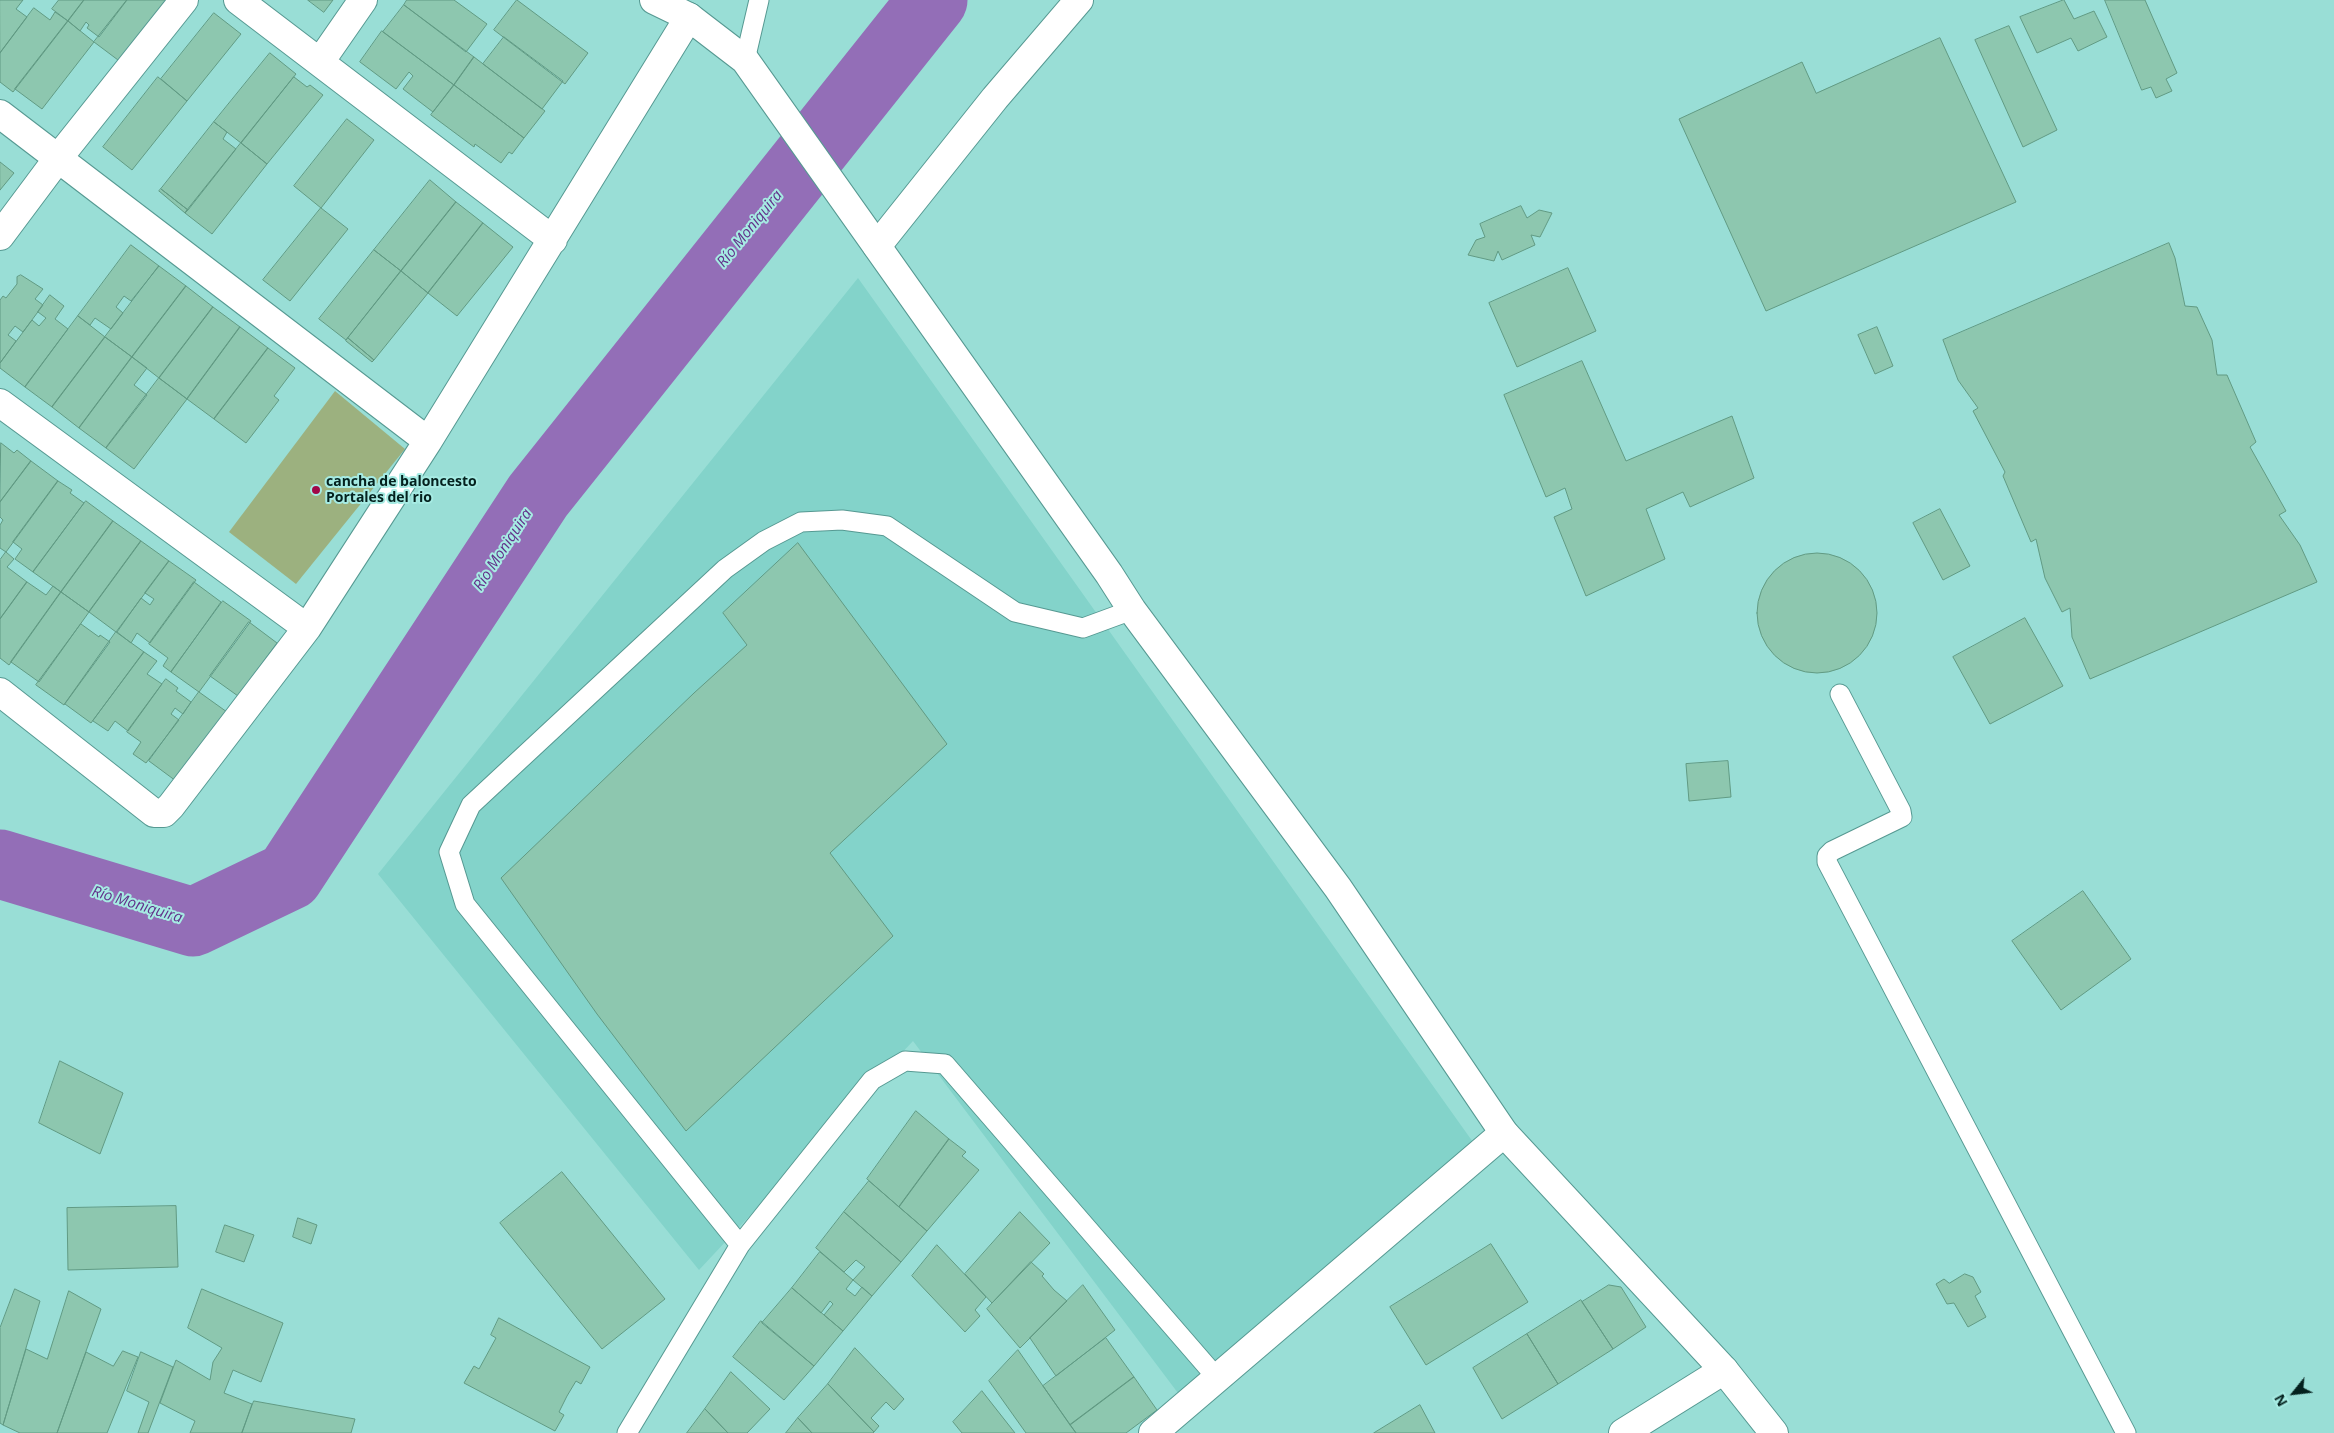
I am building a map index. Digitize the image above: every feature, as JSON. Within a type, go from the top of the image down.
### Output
[{"type":"street","points":[[0,236],[59,157],[184,0]]},
{"type":"street","points":[[238,0],[553,240]]},
{"type":"street","points":[[320,62],[363,0]]},
{"type":"street","points":[[654,0],[689,16],[745,60],[1109,574],[1132,610],[1338,888],[1504,1133],[1724,1370],[1774,1433]]},
{"type":"street","points":[[877,246],[995,98],[1078,0]]},
{"type":"street","points":[[0,692],[154,813],[164,813],[172,806],[307,628],[428,441],[689,16]]},
{"type":"street","points":[[0,114],[59,157],[428,441]]},
{"type":"street","points":[[0,403],[307,628]]},
{"type":"street","points":[[1153,1433],[1504,1133]]},
{"type":"street","points":[[1623,1433],[1724,1370]]},
{"type":"lane","points":[[745,60],[759,0]]},
{"type":"lane","points":[[740,1245],[465,904],[450,852],[471,805],[725,569],[764,541],[801,522],[842,520],[888,526],[1015,612],[1083,628],[1132,610]]},
{"type":"lane","points":[[1840,694],[1902,816],[1832,850],[1827,856],[1827,862],[2126,1433]]},
{"type":"lane","points":[[628,1433],[740,1245],[872,1080],[905,1061],[945,1064],[1217,1378]]},
{"type":"shaded area","points":[[858,278],[1485,1159],[1190,1409],[913,1041],[699,1270],[378,874]]},
{"type":"green space","name":"cancha de baloncesto Portales del rio","points":[[335,391],[405,449],[296,584],[229,532]]},
{"type":"building","points":[[0,0],[23,0],[16,9],[27,17],[0,53]]},
{"type":"building","points":[[59,0],[84,0],[68,21],[52,9]]},
{"type":"building","points":[[84,0],[127,0],[99,37],[87,28],[89,25],[86,22],[80,31],[68,21]]},
{"type":"building","points":[[127,0],[175,0],[122,63],[94,42]]},
{"type":"building","points":[[308,0],[333,0],[324,12]]},
{"type":"building","points":[[407,0],[454,0],[487,24],[466,52],[404,5]]},
{"type":"building","points":[[517,0],[588,53],[565,84],[494,30]]},
{"type":"building","points":[[2064,0],[2074,19],[2094,11],[2107,37],[2078,51],[2071,38],[2037,53],[2020,17]]},
{"type":"building","points":[[2105,0],[2145,0],[2177,73],[2166,79],[2172,91],[2156,98],[2151,87],[2142,90]]},
{"type":"building","points":[[404,5],[474,57],[454,85],[383,32]]},
{"type":"building","points":[[34,8],[50,20],[55,12],[68,21],[13,92],[0,82],[0,53]]},
{"type":"building","points":[[214,13],[241,34],[187,101],[161,79]]},
{"type":"building","points":[[68,21],[94,42],[42,109],[15,89]]},
{"type":"building","points":[[2009,26],[2057,130],[2023,147],[1975,40]]},
{"type":"building","points":[[382,31],[454,85],[433,112],[403,89],[413,76],[409,72],[396,89],[360,62]]},
{"type":"building","points":[[504,37],[563,81],[542,109],[483,64]]},
{"type":"building","points":[[1940,38],[2016,202],[1766,311],[1679,119],[1802,62],[1816,93]]},
{"type":"building","points":[[270,53],[296,74],[241,143],[214,122]]},
{"type":"building","points":[[474,57],[545,111],[524,138],[454,85]]},
{"type":"building","points":[[158,77],[187,101],[132,170],[103,147]]},
{"type":"building","points":[[294,77],[307,87],[310,85],[323,95],[267,164],[241,143]]},
{"type":"building","points":[[454,85],[524,138],[512,154],[509,152],[501,163],[475,144],[474,147],[431,115]]},
{"type":"building","points":[[347,119],[374,140],[321,208],[294,186]]},
{"type":"building","points":[[214,122],[227,132],[223,139],[236,149],[188,210],[161,189]]},
{"type":"building","points":[[241,143],[267,164],[212,234],[185,213]]},
{"type":"building","points":[[0,162],[14,173],[0,190]]},
{"type":"building","points":[[430,180],[456,202],[401,271],[374,250]]},
{"type":"building","points":[[161,189],[188,210],[185,213],[159,191]]},
{"type":"building","points":[[456,202],[483,223],[428,293],[401,271]]},
{"type":"building","points":[[1521,206],[1527,218],[1539,210],[1552,213],[1540,237],[1531,235],[1535,245],[1502,260],[1498,251],[1494,261],[1468,255],[1476,240],[1485,237],[1480,224]]},
{"type":"building","points":[[321,208],[348,229],[290,301],[263,280]]},
{"type":"building","points":[[483,223],[513,247],[457,316],[428,293]]},
{"type":"building","points":[[2169,243],[2175,258],[2185,306],[2197,307],[2212,340],[2217,375],[2227,375],[2256,442],[2250,447],[2286,511],[2279,515],[2300,545],[2317,582],[2090,679],[2072,637],[2070,608],[2062,612],[2045,578],[2036,539],[2031,542],[2003,476],[2005,472],[1973,411],[1978,408],[1958,380],[1943,340]]},
{"type":"building","points":[[131,245],[159,266],[131,301],[124,296],[116,307],[123,313],[111,329],[95,318],[90,325],[78,316]]},
{"type":"building","points":[[374,250],[401,271],[346,340],[319,319]]},
{"type":"building","points":[[159,266],[186,286],[132,357],[105,337]]},
{"type":"building","points":[[1568,268],[1596,331],[1517,367],[1489,303]]},
{"type":"building","points":[[401,271],[428,293],[374,360],[348,338]]},
{"type":"building","points":[[21,275],[43,289],[35,299],[43,305],[23,332],[15,326],[8,335],[16,341],[0,363],[0,300],[3,296],[6,298],[17,284],[17,277]]},
{"type":"building","points":[[186,286],[213,307],[159,378],[132,357]]},
{"type":"building","points":[[50,295],[64,306],[55,319],[68,329],[25,387],[0,368],[0,363],[32,320],[39,326],[46,318],[38,312]]},
{"type":"building","points":[[213,307],[240,327],[187,399],[159,378]]},
{"type":"building","points":[[78,316],[105,337],[52,407],[25,387]]},
{"type":"building","points":[[240,327],[268,348],[214,419],[187,399]]},
{"type":"building","points":[[1877,327],[1893,366],[1875,374],[1858,335]]},
{"type":"building","points":[[105,337],[132,357],[79,428],[52,407]]},
{"type":"building","points":[[348,338],[374,360],[372,362],[346,341]]},
{"type":"building","points":[[268,348],[295,368],[274,396],[279,400],[246,443],[214,419]]},
{"type":"building","points":[[132,357],[147,368],[134,385],[147,395],[106,448],[79,428]]},
{"type":"building","points":[[1582,361],[1626,461],[1732,416],[1754,478],[1690,507],[1683,492],[1646,509],[1665,559],[1586,596],[1554,517],[1572,509],[1565,488],[1546,497],[1504,395]]},
{"type":"building","points":[[159,378],[187,399],[134,469],[106,448]]},
{"type":"building","points":[[1,443],[14,453],[17,450],[31,461],[0,502]]},
{"type":"building","points":[[31,461],[58,481],[6,552],[0,548],[0,525],[3,520],[0,517],[0,502]]},
{"type":"building","points":[[58,481],[72,490],[70,493],[84,503],[33,572],[15,559],[22,549],[13,542]]},
{"type":"building","points":[[86,501],[113,521],[61,592],[33,572]]},
{"type":"building","points":[[1940,509],[1970,566],[1943,580],[1913,523]]},
{"type":"building","points":[[113,521],[141,541],[89,612],[61,592]]},
{"type":"building","points":[[141,541],[169,561],[116,632],[89,612]]},
{"type":"building","points":[[798,543],[947,744],[830,853],[893,936],[686,1131],[597,1014],[501,878],[694,693],[747,645],[723,613]]},
{"type":"building","points":[[6,552],[14,559],[7,567],[27,582],[0,619],[0,560]]},
{"type":"building","points":[[1817,553],[1829,554],[1840,558],[1850,563],[1859,571],[1867,580],[1872,590],[1876,601],[1876,625],[1872,636],[1867,646],[1859,655],[1850,663],[1840,668],[1829,672],[1817,673],[1805,672],[1794,668],[1784,663],[1775,655],[1767,646],[1762,636],[1758,625],[1757,613],[1758,601],[1762,590],[1767,580],[1775,571],[1784,563],[1794,558],[1805,554]]},
{"type":"building","points":[[169,561],[196,580],[150,643],[137,633],[131,643],[117,632],[141,598],[150,605],[154,599],[145,593]]},
{"type":"building","points":[[27,582],[46,595],[53,586],[61,592],[9,665],[0,658],[0,619]]},
{"type":"building","points":[[194,582],[221,602],[171,672],[163,666],[168,658],[149,644]]},
{"type":"building","points":[[61,592],[89,612],[39,682],[11,662]]},
{"type":"building","points":[[223,601],[251,621],[199,692],[171,672]]},
{"type":"building","points":[[2025,618],[2063,686],[1990,724],[1953,657]]},
{"type":"building","points":[[249,622],[277,643],[238,696],[210,676]]},
{"type":"building","points":[[81,624],[99,637],[100,635],[110,642],[64,705],[36,685]]},
{"type":"building","points":[[116,632],[144,652],[91,723],[65,704]]},
{"type":"building","points":[[144,652],[157,661],[147,674],[162,684],[128,731],[115,721],[108,731],[93,721]]},
{"type":"building","points":[[166,679],[178,688],[176,691],[191,702],[183,714],[175,708],[171,714],[179,720],[146,763],[133,754],[141,742],[127,732]]},
{"type":"building","points":[[199,692],[227,712],[176,781],[149,761]]},
{"type":"building","points":[[1728,761],[1731,797],[1689,801],[1686,764]]},
{"type":"building","points":[[2083,891],[2131,959],[2061,1010],[2012,941]]},
{"type":"building","points":[[60,1061],[123,1093],[100,1154],[39,1123]]},
{"type":"building","points":[[916,1111],[949,1139],[899,1207],[867,1179]]},
{"type":"building","points":[[949,1139],[966,1152],[962,1156],[979,1170],[927,1231],[899,1207]]},
{"type":"building","points":[[562,1172],[665,1299],[602,1349],[500,1223]]},
{"type":"building","points":[[869,1181],[927,1231],[901,1262],[844,1212]]},
{"type":"building","points":[[176,1206],[178,1267],[68,1270],[67,1208]]},
{"type":"building","points":[[844,1212],[901,1262],[872,1296],[853,1280],[865,1267],[856,1260],[844,1272],[816,1248]]},
{"type":"building","points":[[1020,1212],[1050,1243],[992,1303],[965,1274]]},
{"type":"building","points":[[298,1218],[317,1225],[311,1244],[293,1237]]},
{"type":"building","points":[[225,1225],[254,1235],[244,1262],[216,1252]]},
{"type":"building","points":[[1491,1244],[1528,1302],[1426,1365],[1390,1307]]},
{"type":"building","points":[[937,1245],[986,1297],[975,1310],[980,1316],[965,1332],[912,1276]]},
{"type":"building","points":[[820,1252],[853,1280],[846,1289],[855,1296],[862,1287],[872,1296],[843,1331],[824,1315],[833,1304],[830,1301],[821,1313],[792,1288]]},
{"type":"building","points":[[1031,1262],[1044,1274],[1042,1276],[1054,1290],[1067,1301],[1020,1348],[987,1309]]},
{"type":"building","points":[[1965,1274],[1973,1277],[1981,1292],[1975,1296],[1986,1317],[1968,1327],[1954,1303],[1947,1304],[1936,1284],[1944,1279],[1949,1283]]},
{"type":"building","points":[[1083,1285],[1115,1330],[1056,1376],[1030,1338]]},
{"type":"building","points":[[1609,1285],[1621,1287],[1646,1327],[1613,1349],[1582,1302]]},
{"type":"building","points":[[792,1288],[843,1331],[814,1366],[762,1323]]},
{"type":"building","points":[[15,1289],[40,1301],[3,1425],[0,1423],[0,1328]]},
{"type":"building","points":[[202,1289],[283,1323],[261,1382],[233,1370],[224,1393],[252,1404],[242,1433],[190,1433],[195,1421],[160,1403],[176,1360],[210,1380],[213,1362],[222,1348],[188,1328]]},
{"type":"building","points":[[69,1291],[101,1309],[57,1433],[20,1433],[3,1425],[26,1349],[47,1359]]},
{"type":"building","points":[[1581,1300],[1613,1349],[1558,1384],[1527,1334]]},
{"type":"building","points":[[499,1318],[590,1367],[581,1384],[576,1381],[567,1396],[559,1412],[564,1415],[555,1431],[464,1383],[474,1366],[479,1369],[496,1338],[491,1335]]},
{"type":"building","points":[[761,1321],[814,1366],[784,1400],[733,1357]]},
{"type":"building","points":[[1527,1334],[1558,1384],[1502,1419],[1473,1368]]},
{"type":"building","points":[[1106,1338],[1134,1377],[1070,1425],[1043,1386]]},
{"type":"building","points":[[855,1348],[904,1399],[894,1410],[886,1402],[871,1418],[879,1426],[874,1432],[828,1384]]},
{"type":"building","points":[[1018,1350],[1076,1433],[1026,1433],[989,1381]]},
{"type":"building","points":[[123,1351],[138,1357],[107,1433],[57,1433],[86,1352],[113,1366]]},
{"type":"building","points":[[141,1352],[173,1367],[148,1433],[138,1433],[149,1402],[127,1391]]},
{"type":"building","points":[[731,1372],[770,1409],[747,1433],[728,1433],[705,1409]]},
{"type":"building","points":[[1134,1377],[1157,1410],[1126,1433],[1076,1433],[1070,1425]]},
{"type":"building","points":[[828,1384],[873,1433],[812,1433],[798,1418]]},
{"type":"building","points":[[982,1391],[1015,1433],[962,1433],[953,1422]]},
{"type":"building","points":[[254,1401],[355,1419],[351,1433],[242,1433]]},
{"type":"building","points":[[1420,1405],[1435,1433],[1374,1433]]},
{"type":"building","points":[[705,1409],[728,1433],[687,1433]]},
{"type":"building","points":[[798,1418],[812,1433],[786,1433]]},
{"type":"waterway","name":"Río Moniquira","points":[[0,864],[193,922],[289,876],[538,496],[933,0]]},
{"type":"place","name":"cancha de baloncesto Portales del rio","points":[[316,490]]}]
